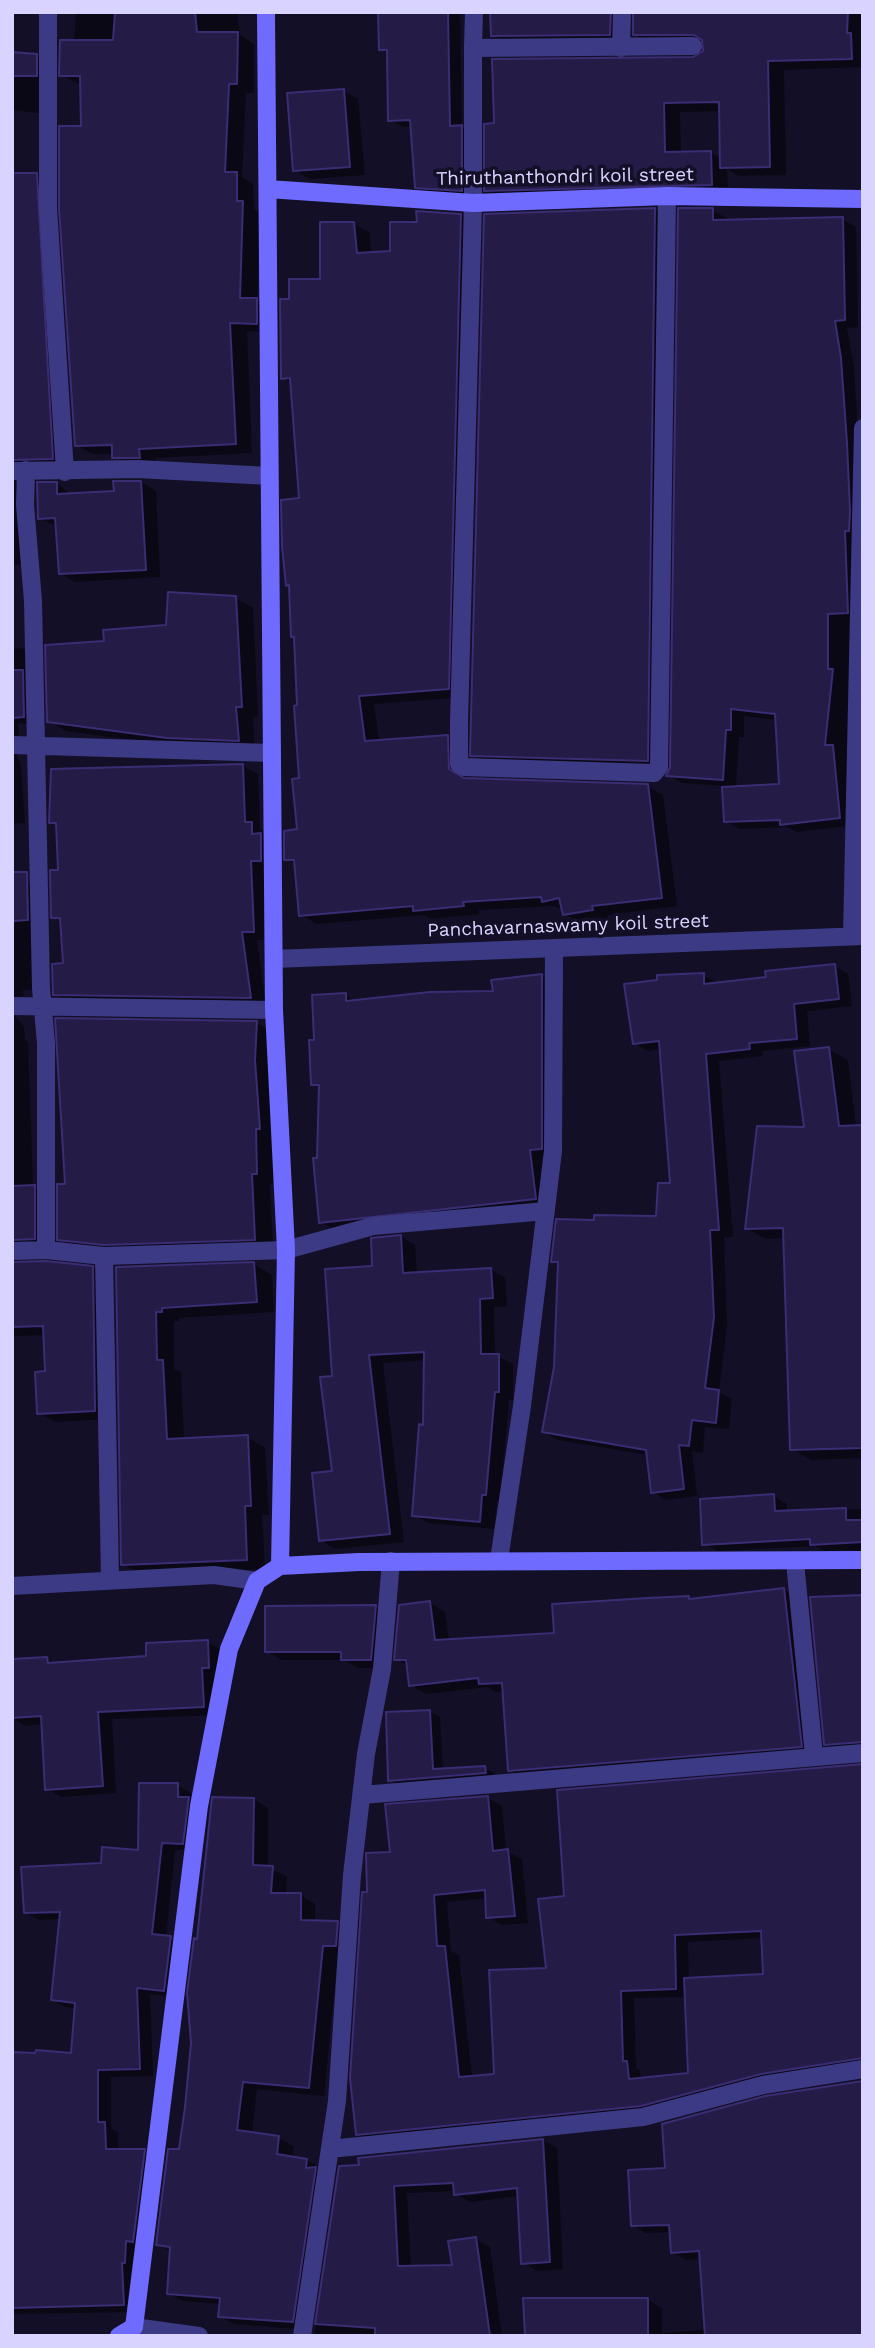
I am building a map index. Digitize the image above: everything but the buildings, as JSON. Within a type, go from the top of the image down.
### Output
[{"type":"street","points":[[48,12],[48,208],[65,472]]},
{"type":"street","points":[[266,12],[274,1010],[286,1250],[280,1566]]},
{"type":"street","points":[[474,12],[473,203],[459,764],[474,767],[653,772],[659,767],[667,196]]},
{"type":"street","points":[[621,48],[622,12]]},
{"type":"street","points":[[473,48],[693,46]]},
{"type":"street","name":"Thiruthanthondri koil street","points":[[268,189],[473,203],[667,196],[863,198]]},
{"type":"street","points":[[858,936],[863,428]]},
{"type":"street","points":[[46,1250],[46,1043],[42,1006],[34,746],[33,601],[25,505],[19,471],[138,469],[269,476]]},
{"type":"street","points":[[12,745],[271,752]]},
{"type":"street","name":"Panchavarnaswamy koil street","points":[[274,959],[858,936]]},
{"type":"street","points":[[499,1560],[523,1406],[553,1151],[554,948]]},
{"type":"street","points":[[12,1006],[274,1010]]},
{"type":"street","points":[[12,1251],[46,1250],[104,1256],[286,1250],[373,1226],[546,1211]]},
{"type":"street","points":[[104,1256],[110,1579]]},
{"type":"street","points":[[199,2336],[126,2331],[199,1806],[229,1649],[257,1581],[280,1566],[391,1561],[863,1560]]},
{"type":"street","points":[[302,2336],[330,2148],[346,1995],[352,1875],[366,1754],[382,1669],[391,1561]]},
{"type":"street","points":[[795,1562],[814,1756]]},
{"type":"street","points":[[12,1586],[214,1575],[257,1581]]},
{"type":"street","points":[[362,1795],[682,1766],[725,1767],[863,1753]]},
{"type":"street","points":[[330,2148],[643,2117],[763,2085],[863,2069]]}]
